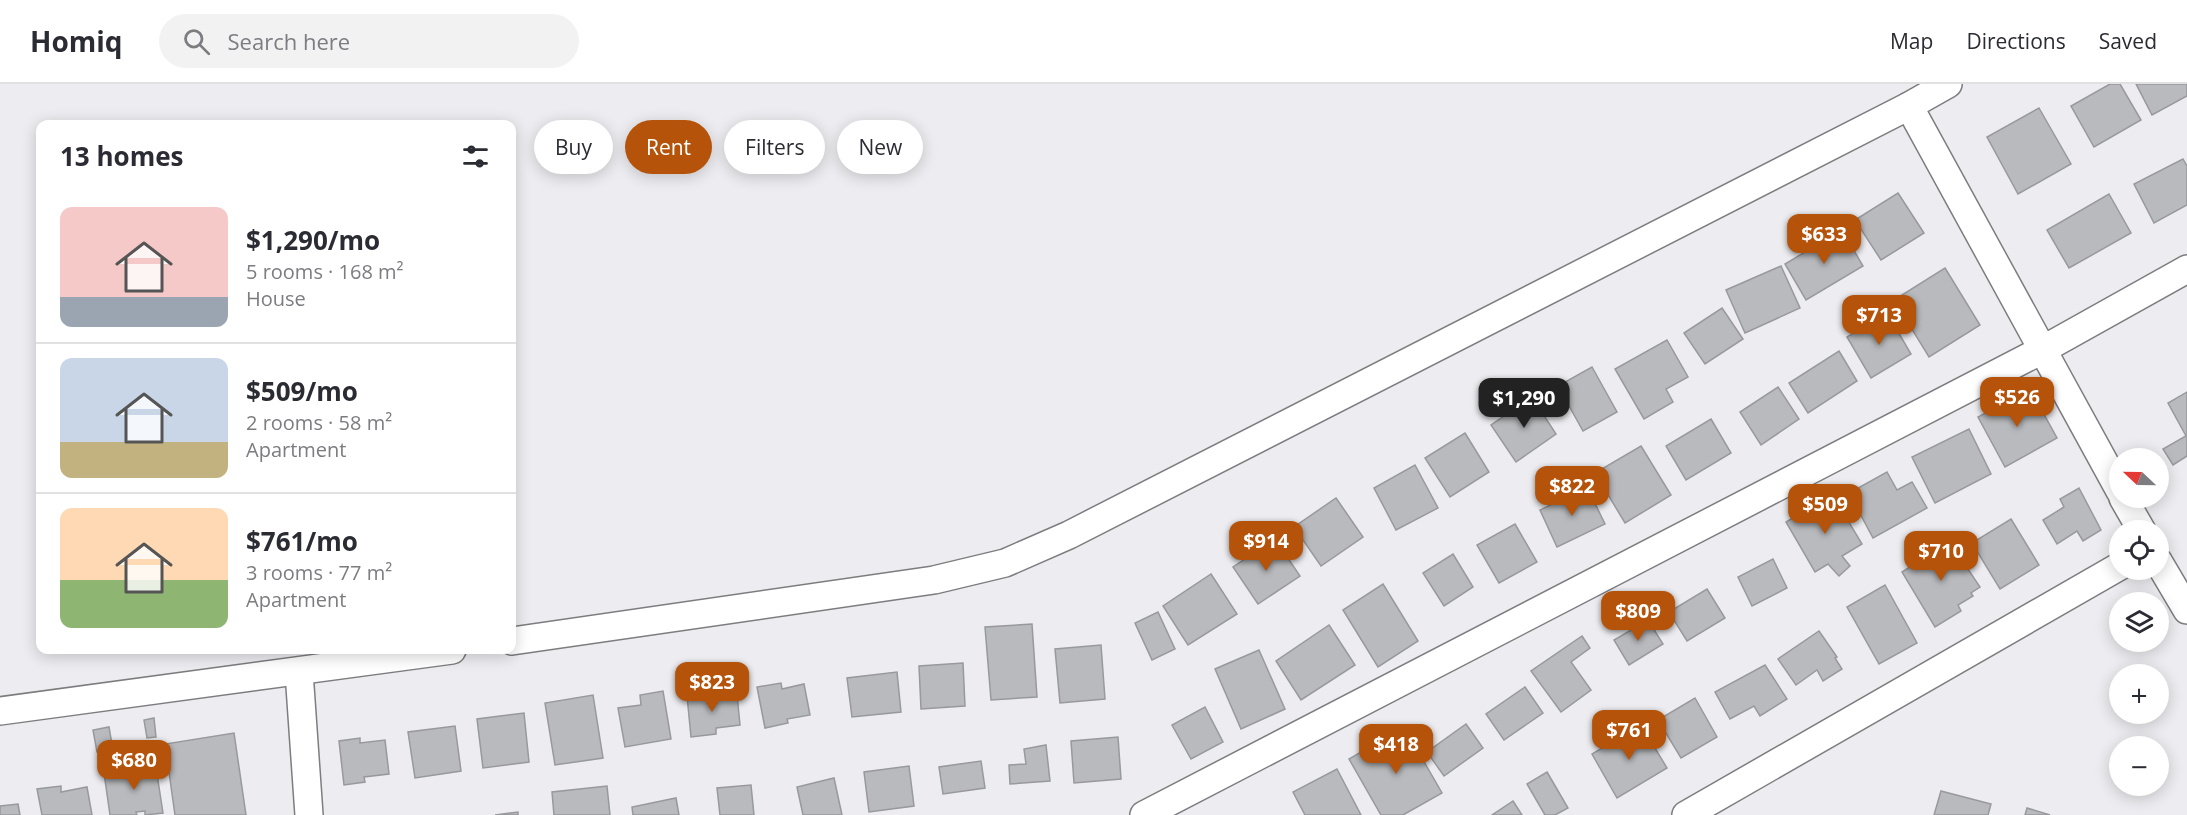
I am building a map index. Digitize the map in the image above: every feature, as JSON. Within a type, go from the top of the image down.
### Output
[{"type":"street","points":[[516,640],[934,580],[1005,563],[1069,535],[1948,84]]},
{"type":"street","points":[[1909,106],[2109,471]]},
{"type":"street","points":[[1144,815],[2042,350],[2187,269]]},
{"type":"street","points":[[1686,815],[2109,572]]},
{"type":"street","points":[[2169,580],[2187,610]]},
{"type":"street","points":[[0,711],[424,654]]},
{"type":"street","points":[[299,672],[309,815]]},
{"type":"building","points":[[2110,84],[2120,84],[2141,120],[2094,147],[2071,106]]},
{"type":"building","points":[[2136,84],[2187,84],[2187,96],[2152,115]]},
{"type":"building","points":[[2039,108],[2071,164],[2018,194],[1987,137]]},
{"type":"building","points":[[2183,159],[2187,166],[2187,205],[2154,223],[2134,184]]},
{"type":"building","points":[[1898,193],[1924,233],[1881,260],[1855,220]]},
{"type":"building","points":[[2109,194],[2131,233],[2069,268],[2047,230]]},
{"type":"building","points":[[1842,230],[1863,266],[1806,300],[1785,264]]},
{"type":"building","points":[[1781,266],[1800,308],[1745,333],[1726,290]]},
{"type":"building","points":[[1945,268],[1980,325],[1929,357],[1894,300]]},
{"type":"building","points":[[1722,308],[1743,339],[1705,364],[1684,333]]},
{"type":"building","points":[[1887,313],[1911,354],[1871,378],[1847,337]]},
{"type":"building","points":[[1667,340],[1688,377],[1666,389],[1673,402],[1644,419],[1615,369]]},
{"type":"building","points":[[1839,351],[1857,381],[1808,413],[1789,383]]},
{"type":"building","points":[[1592,367],[1617,412],[1583,431],[1558,386]]},
{"type":"building","points":[[1778,387],[1799,419],[1761,445],[1740,412]]},
{"type":"building","points":[[2030,389],[2057,438],[2005,467],[1978,417]]},
{"type":"building","points":[[2187,392],[2187,456],[2173,465],[2169,459],[2169,448],[2165,448],[2186,436],[2168,403]]},
{"type":"building","points":[[1532,397],[1556,434],[1516,462],[1491,425]]},
{"type":"building","points":[[1711,419],[1731,453],[1686,480],[1666,446]]},
{"type":"building","points":[[1969,429],[1991,474],[1935,503],[1912,457]]},
{"type":"building","points":[[1465,433],[1489,472],[1450,497],[1425,458]]},
{"type":"building","points":[[1641,446],[1671,495],[1625,523],[1595,473]]},
{"type":"building","points":[[1415,465],[1438,508],[1396,530],[1374,488]]},
{"type":"building","points":[[1887,472],[1897,490],[1912,482],[1927,508],[1873,538],[1849,493]]},
{"type":"building","points":[[1587,487],[1605,524],[1557,547],[1540,510]]},
{"type":"building","points":[[2079,488],[2101,530],[2083,541],[2077,531],[2057,544],[2043,520],[2064,507],[2060,499]]},
{"type":"building","points":[[1832,494],[1862,544],[1842,556],[1850,566],[1839,576],[1828,564],[1815,572],[1786,522]]},
{"type":"building","points":[[1336,498],[1363,537],[1321,566],[1294,527]]},
{"type":"building","points":[[2011,519],[2039,565],[2000,589],[1972,543]]},
{"type":"building","points":[[1515,524],[1537,562],[1499,583],[1477,545]]},
{"type":"building","points":[[1947,538],[1980,587],[1971,593],[1973,596],[1958,605],[1961,611],[1935,627],[1902,572],[1916,563],[1913,559]]},
{"type":"building","points":[[1275,539],[1300,576],[1258,604],[1233,567]]},
{"type":"building","points":[[1453,554],[1473,587],[1444,606],[1423,573]]},
{"type":"building","points":[[1773,559],[1787,588],[1752,606],[1738,577]]},
{"type":"building","points":[[1211,574],[1237,614],[1188,645],[1163,606]]},
{"type":"building","points":[[1383,584],[1418,641],[1378,667],[1343,610]]},
{"type":"building","points":[[1885,585],[1917,643],[1879,664],[1847,607]]},
{"type":"building","points":[[1707,589],[1725,618],[1687,641],[1669,612]]},
{"type":"building","points":[[1158,612],[1175,649],[1152,660],[1135,623]]},
{"type":"building","points":[[1648,620],[1663,644],[1629,665],[1614,640]]},
{"type":"building","points":[[1032,624],[1037,697],[991,700],[985,627]]},
{"type":"building","points":[[1329,625],[1355,665],[1301,700],[1276,661]]},
{"type":"building","points":[[1819,631],[1837,657],[1835,658],[1842,669],[1823,681],[1817,670],[1796,685],[1778,659]]},
{"type":"building","points":[[1582,636],[1590,648],[1571,662],[1591,690],[1561,712],[1531,671]]},
{"type":"building","points":[[1101,645],[1105,699],[1060,703],[1055,649]]},
{"type":"building","points":[[1259,650],[1285,709],[1241,729],[1215,669]]},
{"type":"building","points":[[963,663],[965,706],[921,709],[919,666]]},
{"type":"building","points":[[1765,665],[1787,699],[1760,716],[1754,706],[1730,719],[1715,692]]},
{"type":"building","points":[[897,672],[901,712],[852,717],[847,678]]},
{"type":"building","points":[[781,683],[782,689],[804,684],[810,715],[787,719],[788,723],[765,728],[757,687]]},
{"type":"building","points":[[1525,687],[1543,713],[1504,740],[1486,714]]},
{"type":"building","points":[[663,691],[671,739],[625,747],[618,708],[641,705],[640,695]]},
{"type":"building","points":[[713,693],[714,697],[737,694],[740,725],[716,728],[716,734],[691,737],[687,696]]},
{"type":"building","points":[[593,695],[603,758],[555,765],[545,703]]},
{"type":"building","points":[[1695,698],[1717,737],[1681,758],[1658,720]]},
{"type":"building","points":[[1205,707],[1223,742],[1191,759],[1172,725]]},
{"type":"building","points":[[524,713],[529,762],[483,768],[477,719]]},
{"type":"building","points":[[154,718],[156,737],[147,738],[144,720]]},
{"type":"building","points":[[1466,724],[1483,748],[1444,776],[1427,752]]},
{"type":"building","points":[[1641,725],[1667,768],[1617,798],[1592,754]]},
{"type":"building","points":[[455,726],[461,771],[415,778],[408,732]]},
{"type":"building","points":[[109,727],[113,750],[97,752],[93,730]]},
{"type":"building","points":[[1404,727],[1442,793],[1403,815],[1381,815],[1349,759]]},
{"type":"building","points":[[234,733],[246,815],[175,815],[165,744]]},
{"type":"building","points":[[1118,737],[1121,779],[1074,783],[1071,741]]},
{"type":"building","points":[[360,738],[360,743],[385,740],[389,774],[364,777],[365,782],[344,785],[339,741]]},
{"type":"building","points":[[1046,745],[1050,781],[1010,784],[1009,765],[1026,764],[1024,749]]},
{"type":"building","points":[[155,761],[163,813],[145,815],[145,811],[136,812],[137,815],[110,815],[104,773],[138,769],[137,765]]},
{"type":"building","points":[[981,761],[985,788],[943,794],[939,767]]},
{"type":"building","points":[[909,766],[914,806],[869,812],[864,772]]},
{"type":"building","points":[[1337,769],[1361,815],[1305,815],[1293,792]]},
{"type":"building","points":[[1547,772],[1568,808],[1555,815],[1545,815],[1527,784]]},
{"type":"building","points":[[834,778],[842,815],[803,815],[797,787]]},
{"type":"building","points":[[751,785],[754,815],[720,815],[717,788]]},
{"type":"building","points":[[61,786],[61,792],[87,787],[92,815],[42,815],[37,789]]},
{"type":"building","points":[[607,786],[610,815],[554,815],[552,792]]},
{"type":"building","points":[[1941,791],[1991,804],[1988,815],[1934,815]]},
{"type":"building","points":[[676,798],[679,815],[633,815],[632,807]]},
{"type":"building","points":[[1513,801],[1522,815],[1492,815]]},
{"type":"building","points":[[18,804],[20,815],[0,815],[0,806]]},
{"type":"building","points":[[2027,808],[2050,815],[2025,815]]},
{"type":"building","points":[[518,812],[518,815],[495,815]]}]
